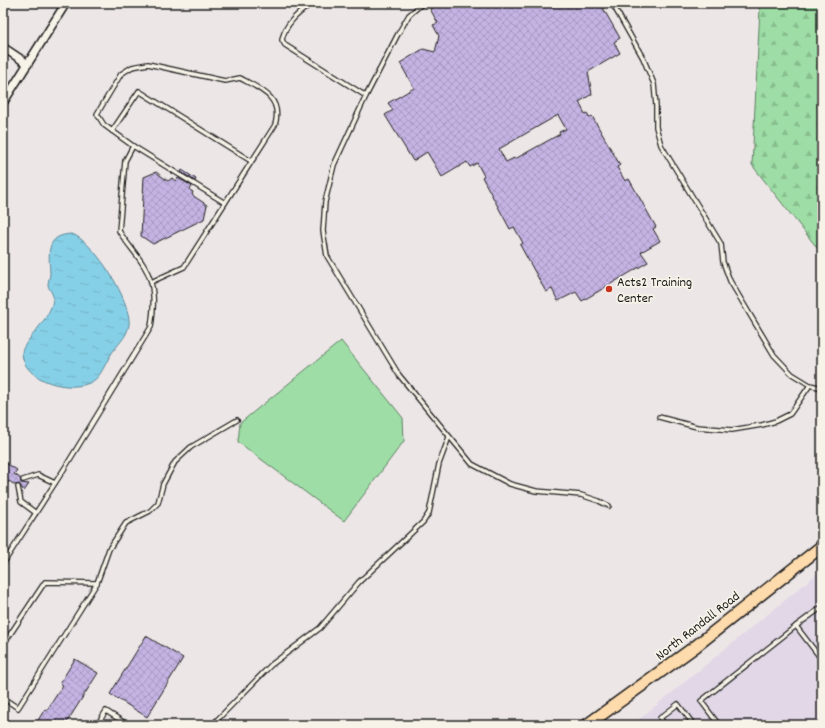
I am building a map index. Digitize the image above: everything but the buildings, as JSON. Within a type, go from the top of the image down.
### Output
[{"type":"main road","name":"North Randall Road","points":[[588,725],[696,646],[822,546]]},
{"type":"street","points":[[3,104],[66,3]]},
{"type":"street","points":[[4,48],[28,64]]},
{"type":"lane","points":[[312,3],[294,17],[283,34],[282,40],[285,45],[366,96]]},
{"type":"lane","points":[[423,3],[409,15],[366,96],[334,165],[325,202],[323,231],[327,256],[399,375],[472,464],[510,484],[536,491],[581,496],[609,506]]},
{"type":"lane","points":[[612,3],[643,58],[654,84],[656,127],[661,145],[721,244],[723,262],[730,281],[774,355],[792,374],[810,385],[822,388]]},
{"type":"lane","points":[[151,282],[184,267],[275,125],[278,114],[275,103],[268,94],[240,78],[225,81],[148,64],[132,67],[121,74],[97,114],[104,125],[133,146],[225,203]]},
{"type":"lane","points":[[112,131],[139,91],[252,161]]},
{"type":"lane","points":[[3,564],[55,484],[151,327],[154,312],[151,282],[145,267],[119,231],[125,161],[133,146]]},
{"type":"lane","points":[[659,417],[697,427],[732,430],[762,425],[776,421],[790,414],[810,385]]},
{"type":"lane","points":[[3,698],[18,708],[97,583],[108,549],[126,523],[150,511],[158,503],[163,484],[175,462],[191,447],[237,420]]},
{"type":"lane","points":[[212,725],[271,665],[320,628],[359,582],[423,522],[429,513],[439,464],[450,437]]},
{"type":"lane","points":[[23,480],[38,474],[55,484]]},
{"type":"lane","points":[[18,487],[21,502],[36,513]]},
{"type":"lane","points":[[3,645],[45,582],[97,583]]},
{"type":"lane","points":[[719,725],[701,701],[822,607]]},
{"type":"lane","points":[[796,626],[822,660]]},
{"type":"lane","points":[[665,725],[660,718],[678,704],[694,725]]},
{"type":"lane","points":[[97,725],[106,711],[128,725]]},
{"type":"shaded area","points":[[822,570],[822,725],[632,725]]},
{"type":"green space","points":[[752,3],[822,3],[822,254],[752,165],[760,9]]},
{"type":"green space","points":[[341,341],[403,418],[404,441],[344,521],[238,442],[240,423]]},
{"type":"water","points":[[72,234],[81,239],[91,248],[110,274],[125,302],[129,325],[126,334],[112,352],[103,370],[96,379],[84,385],[62,386],[50,383],[31,371],[25,363],[22,353],[23,348],[47,315],[51,307],[53,297],[48,285],[50,274],[50,246],[57,238],[63,235]]},
{"type":"place","name":"Acts2 Training Center","points":[[609,289]]}]
